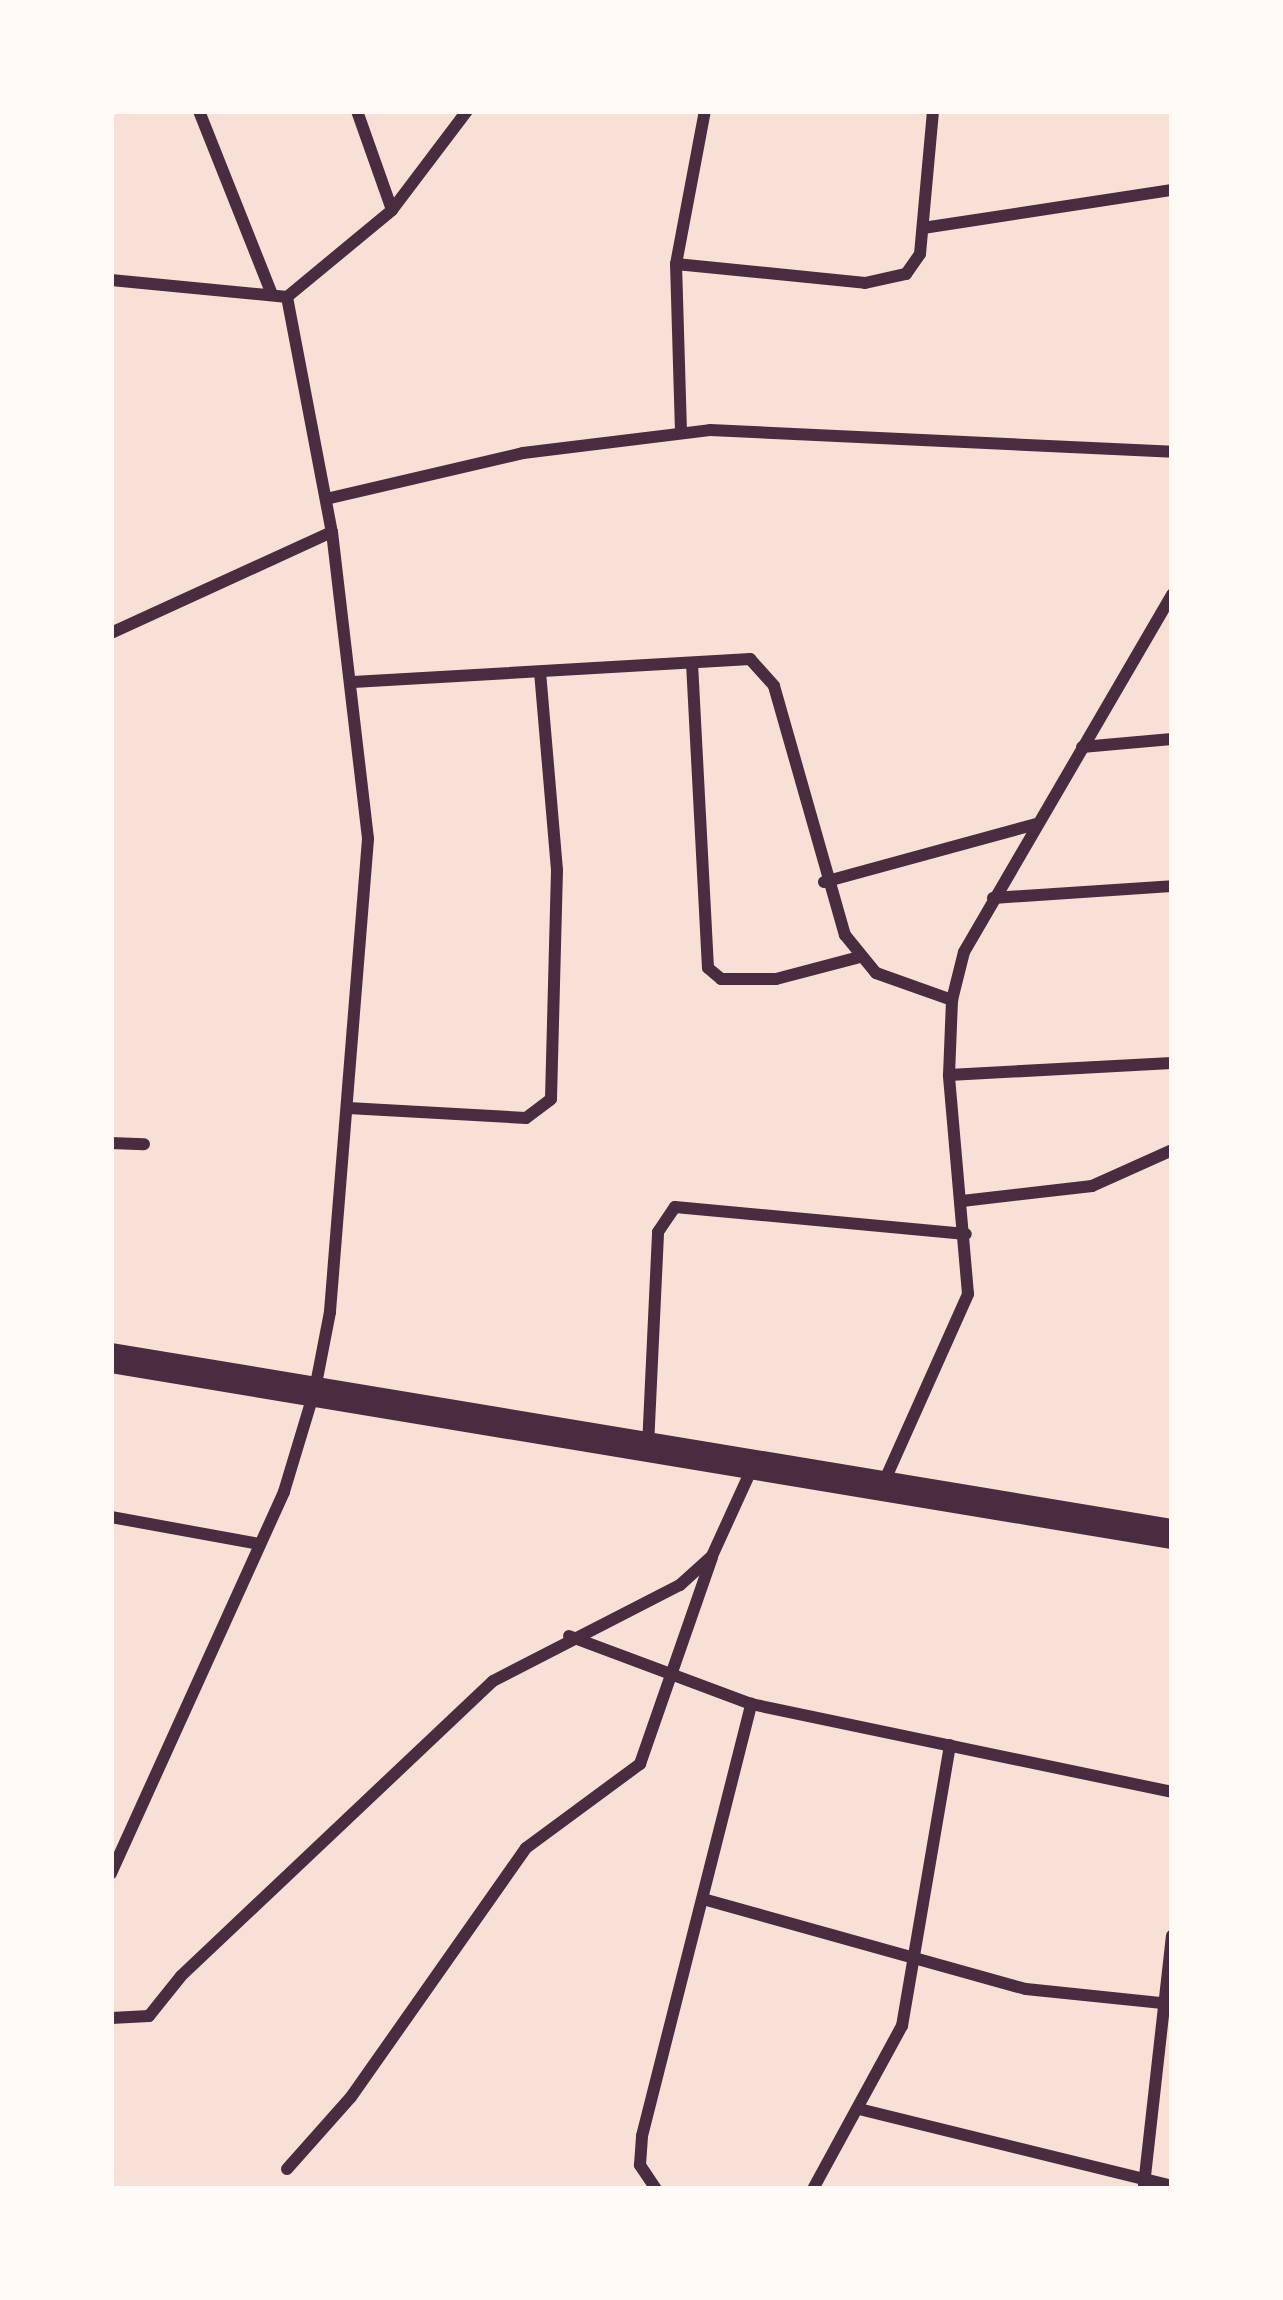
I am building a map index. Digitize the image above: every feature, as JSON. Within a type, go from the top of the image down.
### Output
[{"type":"main road","points":[[111,1358],[753,1464],[880,1490],[1172,1534]]},
{"type":"street","points":[[199,111],[271,292]]},
{"type":"street","points":[[357,111],[392,210]]},
{"type":"street","points":[[287,297],[392,210],[467,111]]},
{"type":"street","points":[[681,433],[676,265],[705,111]]},
{"type":"street","points":[[676,265],[886,281],[906,274],[920,254],[932,111]]},
{"type":"street","points":[[922,228],[1172,190]]},
{"type":"street","points":[[111,280],[287,297]]},
{"type":"street","points":[[111,1874],[260,1544],[315,1389],[348,1108],[368,839],[332,532],[287,297]]},
{"type":"street","points":[[326,499],[523,453],[681,433],[1172,452]]},
{"type":"street","points":[[111,633],[332,532]]},
{"type":"street","points":[[880,1490],[958,1328],[971,1266],[950,1075],[952,1000],[964,952],[1172,594]]},
{"type":"street","points":[[353,682],[750,659],[764,667],[824,882],[860,958],[877,973],[952,1000]]},
{"type":"street","points":[[692,663],[707,968],[721,979],[776,979],[860,958]]},
{"type":"street","points":[[348,1108],[526,1118],[551,1099],[557,870],[539,671]]},
{"type":"street","points":[[1082,747],[1172,739]]},
{"type":"street","points":[[824,882],[1036,824]]},
{"type":"street","points":[[993,898],[1172,886]]},
{"type":"street","points":[[950,1075],[1172,1063]]},
{"type":"street","points":[[111,1143],[144,1144]]},
{"type":"street","points":[[962,1201],[1092,1186],[1172,1150]]},
{"type":"street","points":[[648,1446],[658,1232],[675,1207],[966,1234]]},
{"type":"street","points":[[287,2169],[351,2097],[526,1848],[640,1763],[674,1678],[712,1556],[753,1464]]},
{"type":"street","points":[[111,1517],[260,1544]]},
{"type":"street","points":[[111,2018],[148,2016],[182,1976],[493,1681],[569,1636],[680,1585],[712,1556]]},
{"type":"street","points":[[569,1636],[751,1704],[1172,1792]]},
{"type":"street","points":[[656,2189],[640,2165],[642,2136],[751,1704]]},
{"type":"street","points":[[813,2189],[888,2062],[918,1954],[950,1745]]},
{"type":"street","points":[[703,1900],[918,1954],[1026,1989],[1169,2003]]},
{"type":"street","points":[[1144,2186],[1169,2003],[1172,1936]]},
{"type":"street","points":[[859,2109],[1144,2186],[1172,2186]]}]
